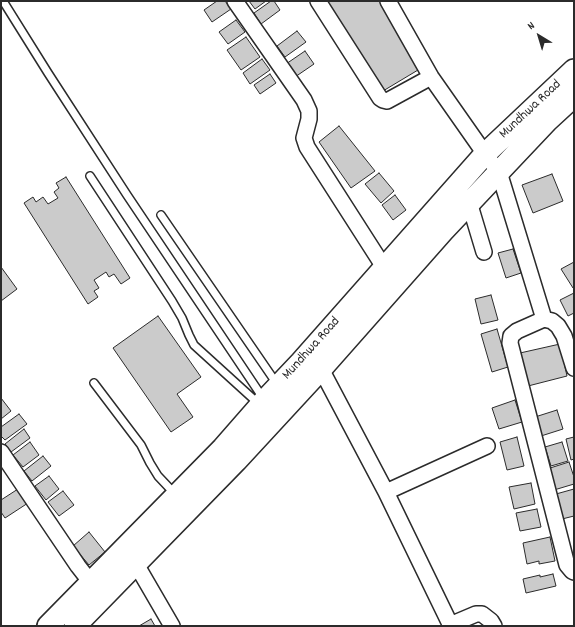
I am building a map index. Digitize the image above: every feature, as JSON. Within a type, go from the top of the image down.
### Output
[{"type":"main road","name":"Mundhwa Road","points":[[75,626],[97,590],[177,495],[223,448],[301,362],[390,276],[436,224],[485,154],[574,70]]},
{"type":"main road","name":"Mundhwa Road","points":[[436,224],[469,202],[547,121],[574,96]]},
{"type":"main road","name":"Mundhwa Road","points":[[48,626],[97,590],[136,564],[236,461],[320,369],[390,276]]},
{"type":"street","points":[[235,1],[304,100],[309,111],[309,119],[304,138],[306,147],[390,276]]},
{"type":"street","points":[[318,1],[380,98],[387,101],[431,77]]},
{"type":"street","points":[[388,1],[431,77],[499,172],[544,319]]},
{"type":"street","points":[[469,202],[484,252]]},
{"type":"street","points":[[574,368],[564,336],[552,320],[544,319],[517,331],[511,336],[510,343],[567,565],[574,572]]},
{"type":"street","points":[[320,369],[386,492],[450,625],[476,614],[482,614],[491,621],[494,626]]},
{"type":"street","points":[[386,492],[487,446]]},
{"type":"street","points":[[1,452],[78,566],[97,590]]},
{"type":"street","points":[[136,564],[172,626]]},
{"type":"lane","points":[[3,1],[114,176],[268,397]]},
{"type":"lane","points":[[90,176],[172,301],[182,318],[194,345],[268,397]]},
{"type":"lane","points":[[161,215],[268,397]]},
{"type":"lane","points":[[94,383],[141,445],[158,476],[177,495]]},
{"type":"building","points":[[217,1],[225,1],[231,9],[212,22],[204,10]]},
{"type":"building","points":[[249,1],[266,1],[255,9]]},
{"type":"building","points":[[271,1],[274,1],[280,10],[261,24],[254,13]]},
{"type":"building","points":[[326,1],[383,1],[423,67],[383,91]]},
{"type":"building","points":[[236,20],[245,32],[228,44],[219,32]]},
{"type":"building","points":[[297,31],[306,42],[285,57],[277,46]]},
{"type":"building","points":[[246,37],[260,57],[241,70],[227,50]]},
{"type":"building","points":[[305,51],[314,64],[295,77],[286,64]]},
{"type":"building","points":[[262,59],[270,70],[250,84],[243,73]]},
{"type":"building","points":[[270,74],[276,83],[260,94],[254,85]]},
{"type":"building","points":[[339,126],[375,171],[351,188],[319,142]]},
{"type":"building","points":[[379,173],[394,191],[381,203],[365,184]]},
{"type":"building","points":[[552,174],[563,201],[533,213],[522,185]]},
{"type":"building","points":[[66,177],[130,278],[121,284],[114,274],[109,277],[106,272],[94,280],[99,288],[94,291],[98,297],[88,304],[24,203],[33,197],[36,202],[43,197],[48,204],[58,198],[54,192],[59,188],[56,183]]},
{"type":"building","points":[[395,195],[406,210],[393,220],[382,205]]},
{"type":"building","points":[[513,249],[521,273],[506,278],[498,253]]},
{"type":"building","points":[[574,262],[574,288],[573,288],[561,269]]},
{"type":"building","points":[[1,267],[17,289],[1,301]]},
{"type":"building","points":[[574,293],[574,313],[568,316],[560,300]]},
{"type":"building","points":[[491,295],[498,320],[481,324],[475,299]]},
{"type":"building","points":[[158,316],[201,377],[177,394],[193,417],[171,432],[113,348]]},
{"type":"building","points":[[497,329],[508,367],[492,372],[481,334]]},
{"type":"building","points":[[560,344],[567,376],[528,386],[520,353]]},
{"type":"building","points":[[1,398],[11,411],[1,419]]},
{"type":"building","points":[[515,400],[522,422],[499,429],[492,408]]},
{"type":"building","points":[[557,410],[563,429],[541,436],[535,417]]},
{"type":"building","points":[[19,414],[27,424],[5,440],[1,436],[1,427]]},
{"type":"building","points":[[24,429],[30,438],[11,452],[5,444]]},
{"type":"building","points":[[517,437],[524,466],[507,470],[500,442]]},
{"type":"building","points":[[574,437],[574,459],[571,460],[566,439]]},
{"type":"building","points":[[30,442],[39,455],[23,467],[13,455]]},
{"type":"building","points":[[562,442],[568,461],[551,466],[545,447]]},
{"type":"building","points":[[43,456],[51,466],[32,481],[24,471]]},
{"type":"building","points":[[569,462],[574,477],[574,484],[554,490],[547,469]]},
{"type":"building","points":[[49,476],[59,489],[46,500],[35,486]]},
{"type":"building","points":[[531,483],[535,504],[514,509],[509,487]]},
{"type":"building","points":[[18,489],[28,503],[5,518],[1,512],[1,500]]},
{"type":"building","points":[[574,489],[574,516],[562,519],[556,494]]},
{"type":"building","points":[[63,491],[74,505],[59,516],[48,502]]},
{"type":"building","points":[[537,509],[541,527],[520,531],[516,513]]},
{"type":"building","points":[[89,532],[105,552],[89,565],[73,546]]},
{"type":"building","points":[[550,537],[555,561],[539,564],[539,561],[527,564],[523,543]]},
{"type":"building","points":[[553,574],[556,586],[526,593],[523,579]]},
{"type":"building","points":[[151,619],[155,626],[139,626]]}]
